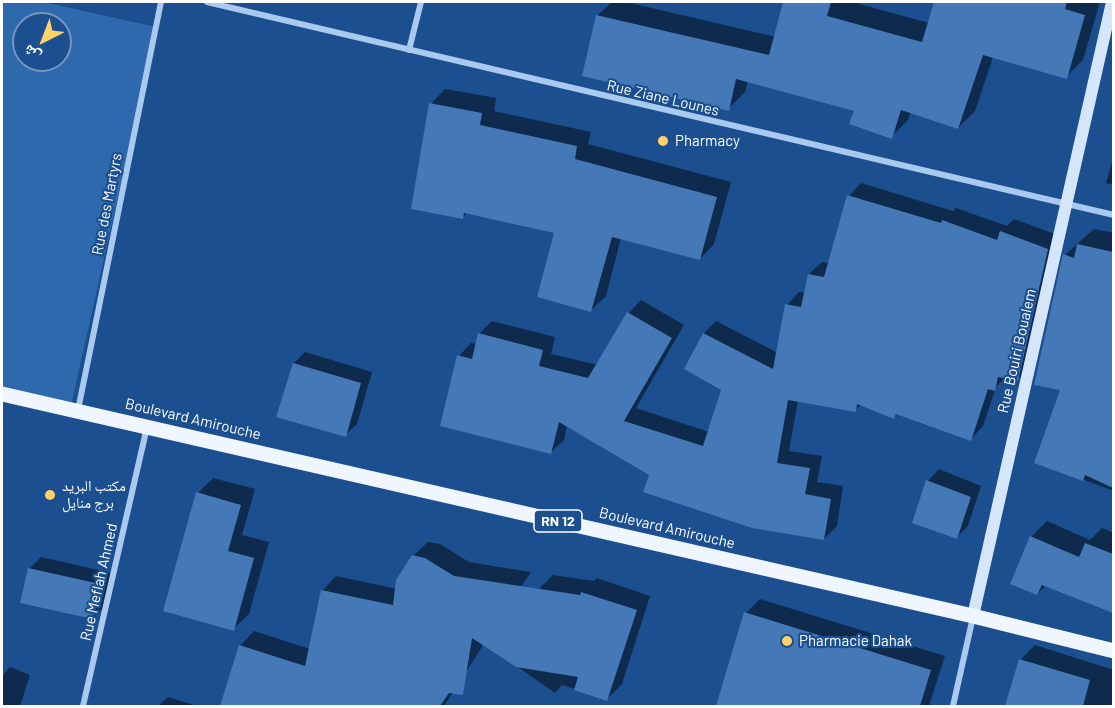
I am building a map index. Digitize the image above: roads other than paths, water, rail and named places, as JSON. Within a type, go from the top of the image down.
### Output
[{"type":"main road","name":"Rue Bouiri Boualem","points":[[973,616],[1112,2]]},
{"type":"main road","name":"Boulevard Amirouche","points":[[2,394],[973,616],[1113,651]]},
{"type":"street","name":"Rue des Martyrs","points":[[78,411],[161,2]]},
{"type":"street","name":"Rue Ziane Lounes","points":[[207,2],[1113,215]]},
{"type":"street","points":[[409,50],[421,2]]},
{"type":"street","name":"Rue Meflah Ahmed","points":[[83,706],[147,427]]},
{"type":"street","name":"Rue Bouiri Boualem","points":[[953,706],[973,616]]},
{"type":"place","name":"Pharmacy","points":[[663,141]]},
{"type":"place","name":"مكتب البريد برج منايل","points":[[50,495]]},
{"type":"place","name":"Pharmacie Dahak","points":[[787,641]]}]
